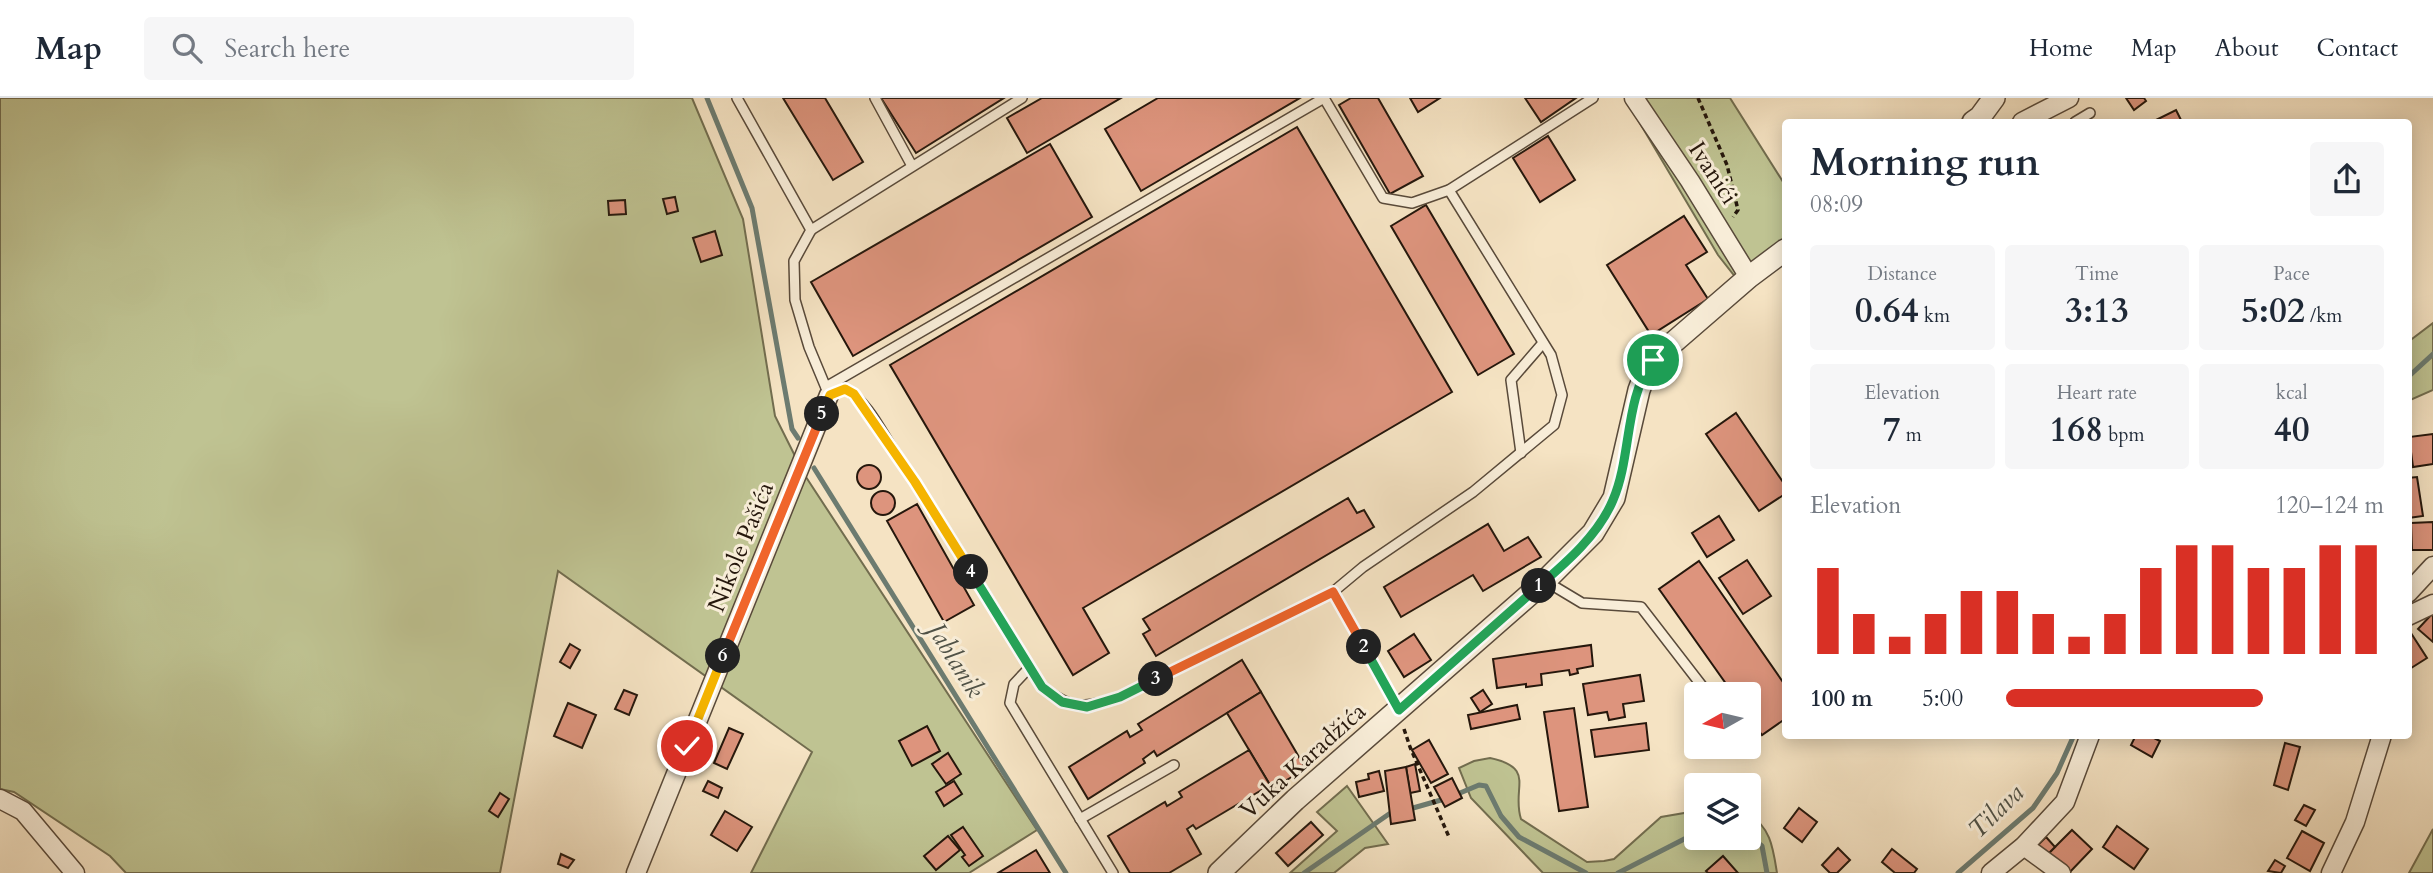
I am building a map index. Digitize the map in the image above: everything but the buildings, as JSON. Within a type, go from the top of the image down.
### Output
[{"type":"street","name":"Ivanići","points":[[1634,98],[1749,276]]},
{"type":"street","points":[[1980,119],[1994,98]]},
{"type":"street","points":[[2028,119],[2069,98]]},
{"type":"street","name":"Vuka Karadžića","points":[[1219,873],[1295,800],[1545,581],[1593,533],[1614,498],[1639,390],[1647,369],[1660,354],[1749,276],[1782,252]]},
{"type":"street","name":"Nikole Pašića","points":[[636,873],[828,391]]},
{"type":"street","points":[[2412,589],[2433,566]]},
{"type":"street","points":[[2412,614],[2433,604]]},
{"type":"street","points":[[1991,873],[2024,846],[2064,802],[2088,739]]},
{"type":"street","points":[[2331,873],[2355,822],[2381,739]]},
{"type":"street","points":[[0,799],[23,811],[75,873]]},
{"type":"street","points":[[2024,846],[2061,873]]},
{"type":"lane","points":[[737,98],[811,230]]},
{"type":"lane","points":[[875,98],[912,166]]},
{"type":"lane","points":[[828,391],[809,347],[795,300],[794,261],[811,230],[1022,98]]},
{"type":"lane","points":[[828,391],[1324,98],[1383,198],[1412,204],[1449,190],[1593,98]]},
{"type":"lane","points":[[2079,119],[2090,113]]},
{"type":"lane","points":[[828,391],[845,389],[854,394],[869,413],[1042,687],[1062,702],[1087,707],[1120,697],[1333,592],[1363,566],[1473,492],[1554,425],[1562,395],[1551,355],[1449,190]]},
{"type":"lane","points":[[1521,453],[1511,380],[1543,343]]},
{"type":"lane","points":[[1545,581],[1582,603],[1641,607],[1699,682]]},
{"type":"lane","points":[[1333,592],[1399,710]]},
{"type":"lane","points":[[1030,667],[1014,684],[1010,703],[1113,873]]},
{"type":"lane","points":[[1080,819],[1174,765]]},
{"type":"path","points":[[1698,98],[1727,165],[1738,210],[1721,233]]},
{"type":"path","points":[[1399,710],[1410,747],[1449,837]]},
{"type":"green space","points":[[0,98],[692,98],[743,219],[775,416],[804,474],[1037,830],[969,873],[751,873],[812,752],[558,571],[500,873],[126,873],[110,856],[14,792],[0,789]]},
{"type":"green space","points":[[1625,98],[1730,98],[1782,180],[1782,260],[1744,288],[1718,255]]},
{"type":"green space","points":[[2433,323],[2433,390],[2412,399],[2412,339]]},
{"type":"green space","points":[[1490,758],[1513,767],[1518,774],[1521,819],[1587,862],[1614,859],[1661,817],[1684,813],[1684,850],[1761,850],[1761,824],[1772,847],[1777,873],[1543,873],[1471,798],[1459,768]]},
{"type":"green space","points":[[1347,786],[1388,844],[1365,848],[1334,873],[1290,873],[1337,831],[1317,812]]},
{"type":"green space","points":[[2433,829],[2433,873],[2409,873]]},
{"type":"waterway","name":"Jablanik","points":[[707,98],[752,208],[792,429],[798,438]]},
{"type":"waterway","name":"Tilava","points":[[2412,373],[2433,354]]},
{"type":"waterway","name":"Jablanik","points":[[814,468],[1066,873]]},
{"type":"waterway","name":"Tilava","points":[[1958,873],[2033,808],[2057,773],[2072,739]]},
{"type":"waterway","name":"Tilava","points":[[1460,793],[1479,785],[1486,786],[1501,816],[1519,837],[1586,873]]},
{"type":"waterway","name":"Tilava","points":[[1413,808],[1441,800]]},
{"type":"waterway","name":"Tilava","points":[[1304,873],[1389,814]]},
{"type":"waterway","name":"Tilava","points":[[1618,873],[1684,839]]},
{"type":"waterway","name":"Tilava","points":[[1761,845],[1767,873]]},
{"type":"route","points":[[687,746],[830,395],[845,389],[854,394],[869,413],[915,482],[1042,687],[1062,702],[1087,707],[1120,697],[1333,592],[1399,710],[1545,581],[1602,522],[1619,481],[1642,378],[1653,360]]}]
